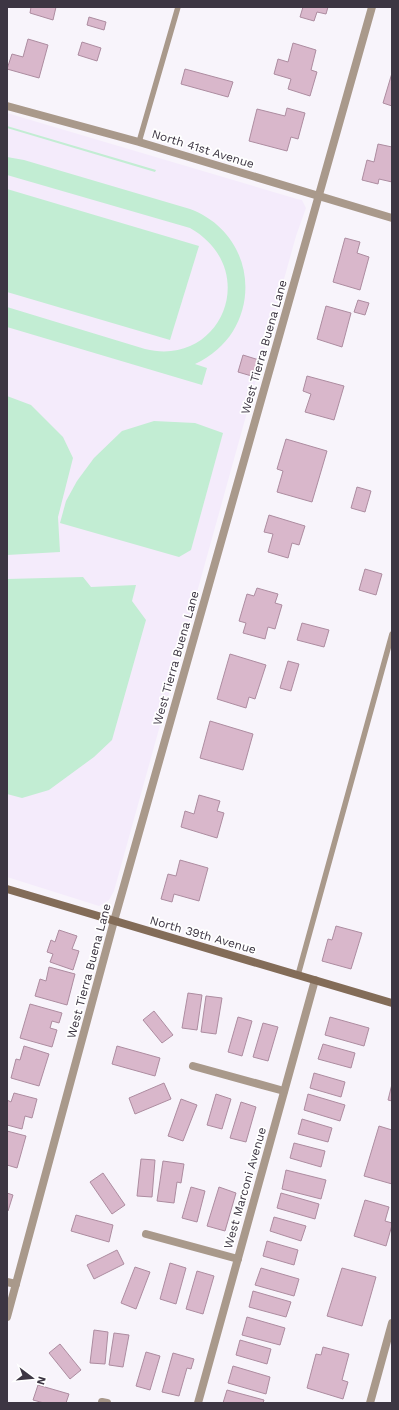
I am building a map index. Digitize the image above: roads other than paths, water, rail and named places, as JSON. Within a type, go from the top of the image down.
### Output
[{"type":"street","name":"West Tierra Buena Lane","points":[[7,1317],[114,921],[372,7]]},
{"type":"street","name":"North 41st Avenue","points":[[7,106],[139,142],[392,218]]},
{"type":"street","name":"North 39th Avenue","points":[[7,889],[392,1003]]},
{"type":"street","name":"West Marconi Avenue","points":[[198,1403],[315,980]]},
{"type":"street","points":[[193,1066],[284,1091]]},
{"type":"street","points":[[146,1234],[238,1259]]},
{"type":"street","points":[[7,1282],[16,1284]]},
{"type":"street","points":[[370,1403],[392,1323]]},
{"type":"lane","points":[[139,142],[178,7]]},
{"type":"lane","points":[[298,975],[392,634]]}]
